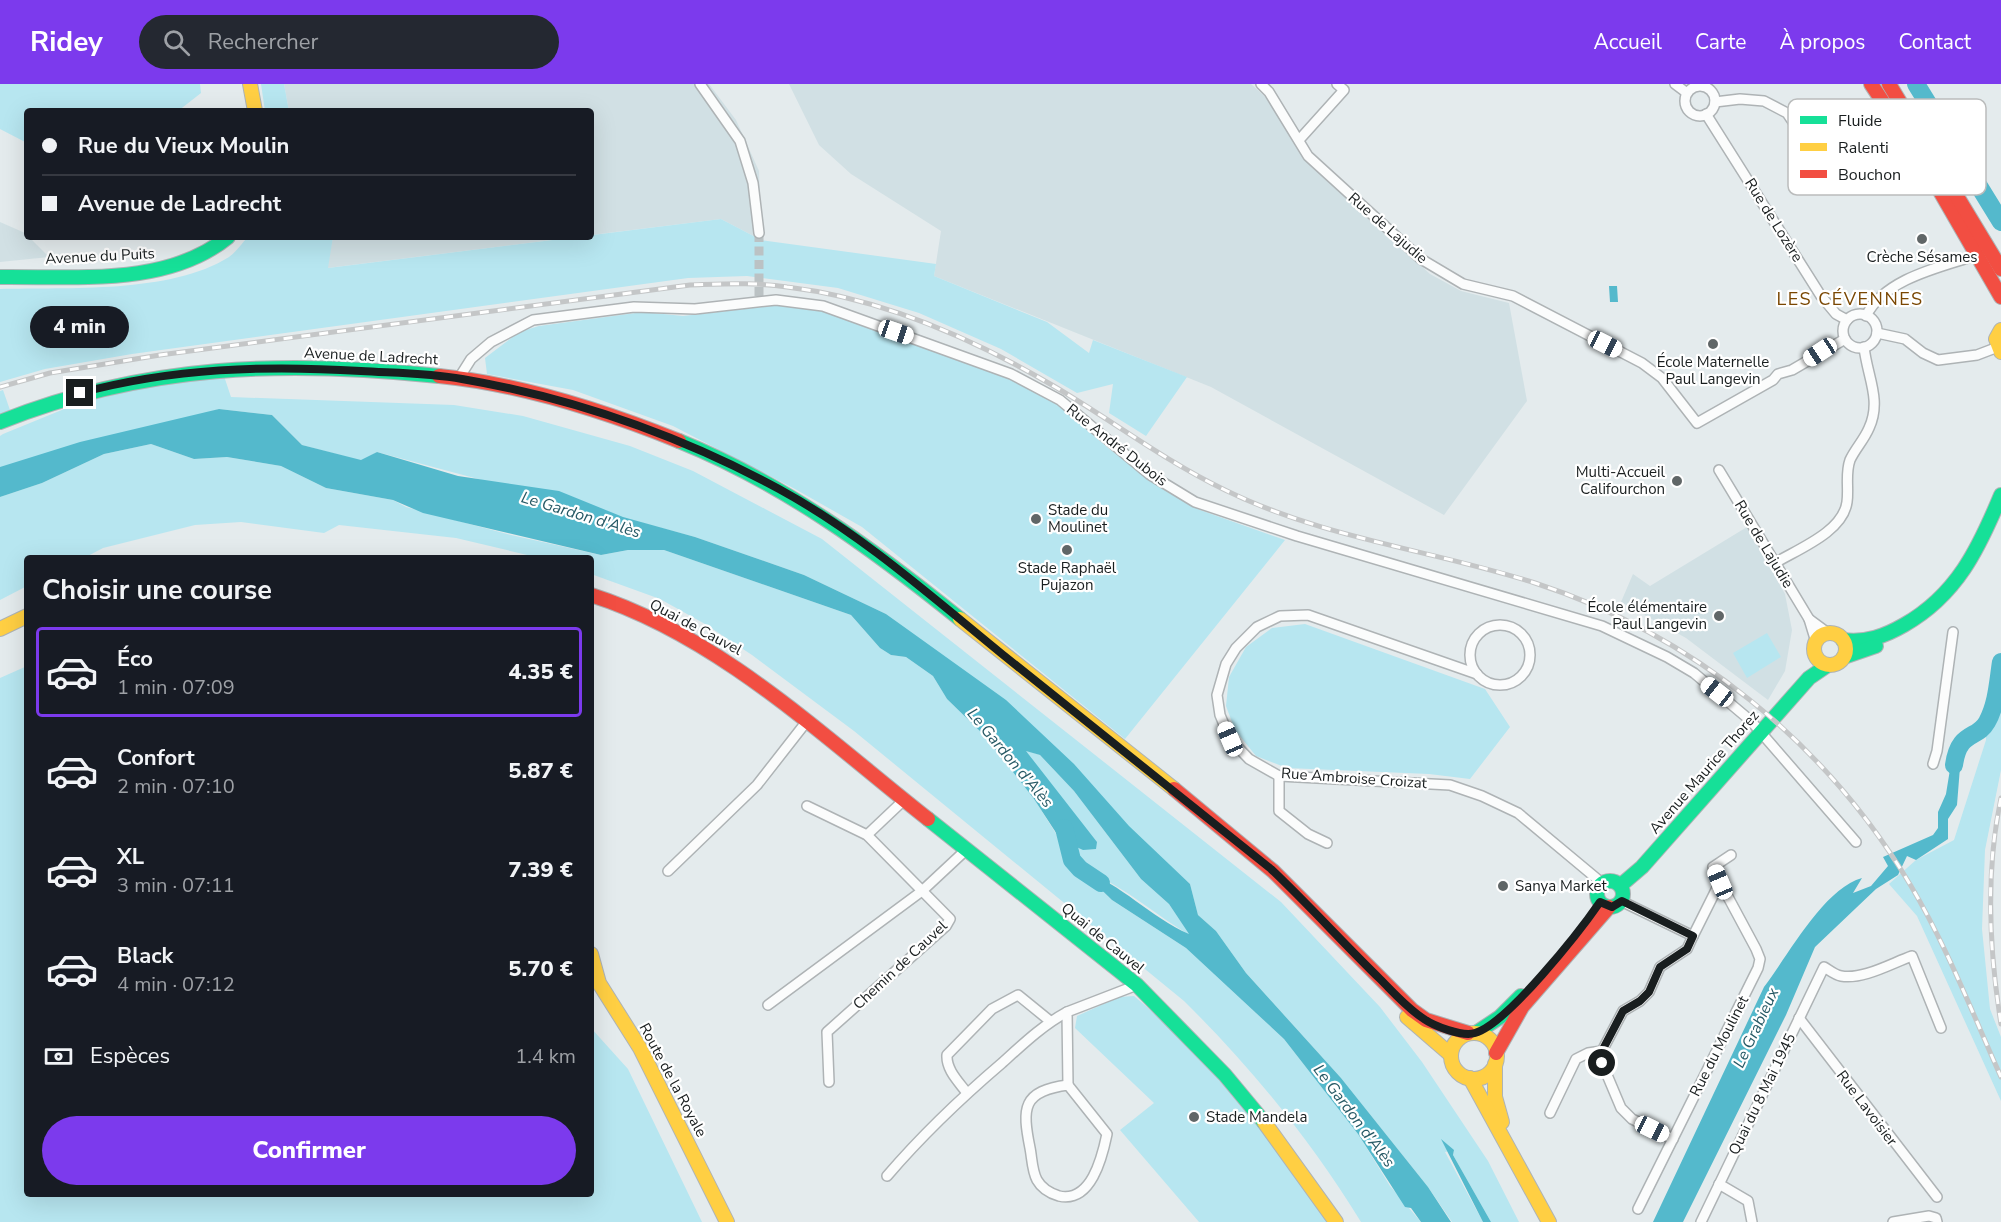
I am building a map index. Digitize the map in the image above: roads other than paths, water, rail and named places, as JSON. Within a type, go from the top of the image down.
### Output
[{"type":"main road","points":[[250,84],[254,108]]},
{"type":"main road","points":[[1871,84],[1881,99]]},
{"type":"main road","points":[[1889,84],[1898,99]]},
{"type":"main road","points":[[1941,195],[2001,297]]},
{"type":"main road","points":[[1956,195],[2001,269]]},
{"type":"main road","name":"Avenue du Puits","points":[[0,277],[135,272],[175,267],[202,257],[224,240]]},
{"type":"main road","points":[[1999,350],[1996,339],[2001,330]]},
{"type":"main road","name":"Avenue de Ladrecht","points":[[0,422],[28,410],[127,381],[237,368],[307,368],[459,378],[544,395],[626,421],[719,459],[816,512],[921,588],[1271,869],[1368,967]]},
{"type":"main road","points":[[1844,639],[1846,648],[1840,663],[1822,661],[1814,650],[1816,642],[1828,633],[1860,642],[1888,634],[1932,609],[1966,571],[2001,495]]},
{"type":"main road","points":[[1844,657],[1892,641],[1918,629],[1938,616],[1958,597],[1974,576],[2001,515]]},
{"type":"main road","name":"Quai de Cauvel","points":[[594,596],[617,604],[716,654],[807,721],[1137,985],[1225,1074],[1283,1146],[1336,1222]]},
{"type":"main road","points":[[3,626],[24,617]]},
{"type":"main road","name":"Avenue Maurice Thorez","points":[[1621,885],[1642,867],[1822,661]]},
{"type":"main road","points":[[1451,1055],[1456,1041],[1472,1033],[1515,1003],[1610,903],[1623,893],[1621,885],[1610,880],[1602,883],[1597,894],[1610,903]]},
{"type":"main road","points":[[1470,1078],[1485,1076],[1522,1007],[1610,903]]},
{"type":"main road","name":"Route de la Royale","points":[[594,965],[599,983],[640,1048],[727,1222]]},
{"type":"main road","points":[[1368,967],[1426,1020],[1490,1040],[1496,1059],[1495,1097],[1508,1145]]},
{"type":"main road","points":[[1368,967],[1403,1012],[1451,1055],[1456,1071],[1470,1078],[1549,1222]]},
{"type":"street","points":[[700,84],[740,141],[753,183],[759,233]]},
{"type":"street","name":"Rue de Lajudie","points":[[1262,84],[1308,156],[1421,259],[1463,284],[1513,296],[1642,363],[1662,378],[1697,423],[1773,380],[1778,374],[1792,370],[1845,339]]},
{"type":"street","points":[[1299,140],[1344,90],[1337,84]]},
{"type":"street","points":[[1675,84],[1687,93]]},
{"type":"street","points":[[1715,102],[1709,89],[1696,85],[1687,93],[1685,101],[1688,110],[1696,116],[1706,114],[1715,102],[1740,99],[1764,101],[1788,115]]},
{"type":"street","name":"Rue de Lozère","points":[[1706,114],[1821,296],[1836,314],[1847,320]]},
{"type":"street","points":[[1866,316],[1871,306],[1918,274],[1938,265],[1977,255]]},
{"type":"street","name":"Rue André Dubois","points":[[459,378],[471,359],[491,342],[533,320],[634,307],[695,309],[776,300],[823,306],[1011,374],[1060,399],[1149,474],[1195,502],[1297,536],[1602,626],[1667,657],[1694,673],[1762,731],[1856,842]]},
{"type":"street","points":[[1856,315],[1866,316],[1874,323],[1876,333],[1873,342],[1864,347],[1853,347],[1845,339],[1843,330],[1847,320],[1856,315]]},
{"type":"street","points":[[1876,333],[1905,339],[1923,353],[1938,360],[1999,350]]},
{"type":"street","points":[[1775,563],[1827,531],[1843,513],[1847,502],[1850,462],[1869,429],[1875,411],[1874,386],[1864,347]]},
{"type":"street","name":"Rue de Lajudie","points":[[1719,470],[1809,619],[1816,642]]},
{"type":"street","name":"Rue Ambroise Croizat","points":[[1477,674],[1472,666],[1472,647],[1483,631],[1491,626],[1511,627],[1526,639],[1530,658],[1528,668],[1514,682],[1494,685],[1477,674],[1308,615],[1280,616],[1257,627],[1236,648],[1226,664],[1217,695],[1220,715],[1230,739],[1242,752],[1279,776],[1450,785],[1482,796],[1518,813],[1602,883]]},
{"type":"street","name":"Rue de Lajudie","points":[[1809,619],[1828,633]]},
{"type":"street","points":[[1933,764],[1937,751],[1953,632]]},
{"type":"street","points":[[669,872],[757,785],[807,721]]},
{"type":"street","points":[[1279,776],[1279,812],[1308,834],[1327,843]]},
{"type":"street","points":[[867,836],[905,799]]},
{"type":"street","name":"Chemin de Cauvel","points":[[807,806],[867,836],[950,919],[946,926],[827,1032],[829,1082]]},
{"type":"street","points":[[768,1005],[922,891],[967,849]]},
{"type":"street","points":[[1673,1139],[1632,1119],[1621,1108],[1602,1063],[1602,1051],[1623,1011],[1640,1001],[1649,992],[1660,967],[1687,949],[1720,882],[1713,867],[1731,855]]},
{"type":"street","name":"Rue du Moulinet","points":[[1638,1209],[1758,968],[1760,958],[1720,882]]},
{"type":"street","points":[[1610,903],[1693,936]]},
{"type":"street","name":"Quai du 8 Mai 1945","points":[[1701,1222],[1824,967],[1840,976],[1850,976],[1867,973],[1912,956],[1941,1028]]},
{"type":"street","points":[[887,1176],[925,1132],[1050,1021],[1067,1012],[1137,985]]},
{"type":"street","points":[[967,1093],[950,1069],[947,1055],[992,1009],[1018,995],[1050,1021]]},
{"type":"street","points":[[1067,1012],[1068,1085],[1107,1134],[1103,1154],[1090,1182],[1079,1195],[1068,1197],[1048,1192],[1035,1178],[1024,1118],[1030,1100],[1049,1087],[1068,1085]]},
{"type":"street","name":"Rue Lavoisier","points":[[1798,1018],[1937,1197]]},
{"type":"street","points":[[1550,1113],[1576,1059],[1588,1053],[1602,1051]]},
{"type":"street","points":[[1719,1184],[1748,1201],[1752,1222]]},
{"type":"street","points":[[1893,1222],[1929,1216],[1936,1218],[1937,1222]]},
{"type":"water","points":[[1609,286],[1617,286],[1618,302],[1610,302]]},
{"type":"water","points":[[219,409],[272,415],[302,445],[361,460],[377,452],[458,476],[559,491],[623,517],[695,537],[804,575],[886,614],[1006,700],[1074,764],[1129,826],[1190,884],[1198,915],[1216,931],[1246,973],[1341,1078],[1428,1187],[1451,1222],[1421,1222],[1411,1208],[1405,1207],[1358,1134],[1284,1039],[1186,948],[1112,900],[1081,870],[1110,884],[1161,919],[1189,934],[1169,904],[1141,879],[1074,791],[1040,755],[1026,751],[1097,842],[1096,849],[1083,850],[1072,845],[1068,851],[1034,799],[985,736],[947,699],[933,676],[906,657],[891,655],[880,648],[851,615],[664,550],[628,550],[601,555],[423,513],[393,500],[326,488],[281,466],[227,457],[194,459],[151,444],[104,454],[42,483],[0,497],[0,467],[80,442]]},
{"type":"water","points":[[1962,742],[1957,805],[1948,819],[1948,839],[1916,860],[1907,856],[1898,875],[1876,889],[1815,947],[1786,1015],[1683,1222],[1653,1222],[1764,987],[1807,925],[1834,895],[1862,878],[1853,893],[1871,886],[1888,866],[1883,857],[1933,835],[1938,828],[1938,812],[1946,794],[1953,751]]},
{"type":"water","points":[[1441,1139],[1454,1150],[1453,1155],[1491,1222],[1483,1222]]},
{"type":"waterway","name":"Le Grabieux","points":[[1916,84],[1925,99]]},
{"type":"waterway","name":"Le Grabieux","points":[[1984,195],[2001,222]]},
{"type":"waterway","name":"Le Grabieux","points":[[1954,765],[1960,746],[1983,728],[1987,722],[1997,692],[2001,662]]},
{"type":"waterway","name":"Le Gardon d'Alès","points":[[1064,828],[1072,860],[1080,869],[1101,883]]},
{"type":"tunnel","points":[[759,233],[759,301]]},
{"type":"railway","points":[[0,387],[50,373],[160,355],[690,285],[775,285],[822,292],[891,310],[990,351],[1074,398],[1158,453],[1225,490],[1262,506],[1339,532],[1535,583],[1593,605],[1648,632],[1701,664],[1750,700],[1797,741],[1839,786],[1877,834],[1911,886],[1936,932],[2001,1077]]},
{"type":"railway","points":[[2001,798],[1993,854],[1990,911],[2001,1024]]},
{"type":"place","name":"Crèche Sésames","points":[[1922,239]]},
{"type":"place","name":"École Maternelle Paul Langevin","points":[[1713,344]]},
{"type":"place","name":"Multi-Accueil Califourchon","points":[[1677,481]]},
{"type":"place","name":"Stade du Moulinet","points":[[1036,519]]},
{"type":"place","name":"Stade Raphaël Pujazon","points":[[1067,550]]},
{"type":"place","name":"École élémentaire Paul Langevin","points":[[1719,616]]},
{"type":"place","name":"Sanya Market","points":[[1503,886]]},
{"type":"place","name":"Stade Mandela","points":[[1194,1117]]},
{"type":"district","name":"LES CÉVENNES","points":[[1850,299]]}]
